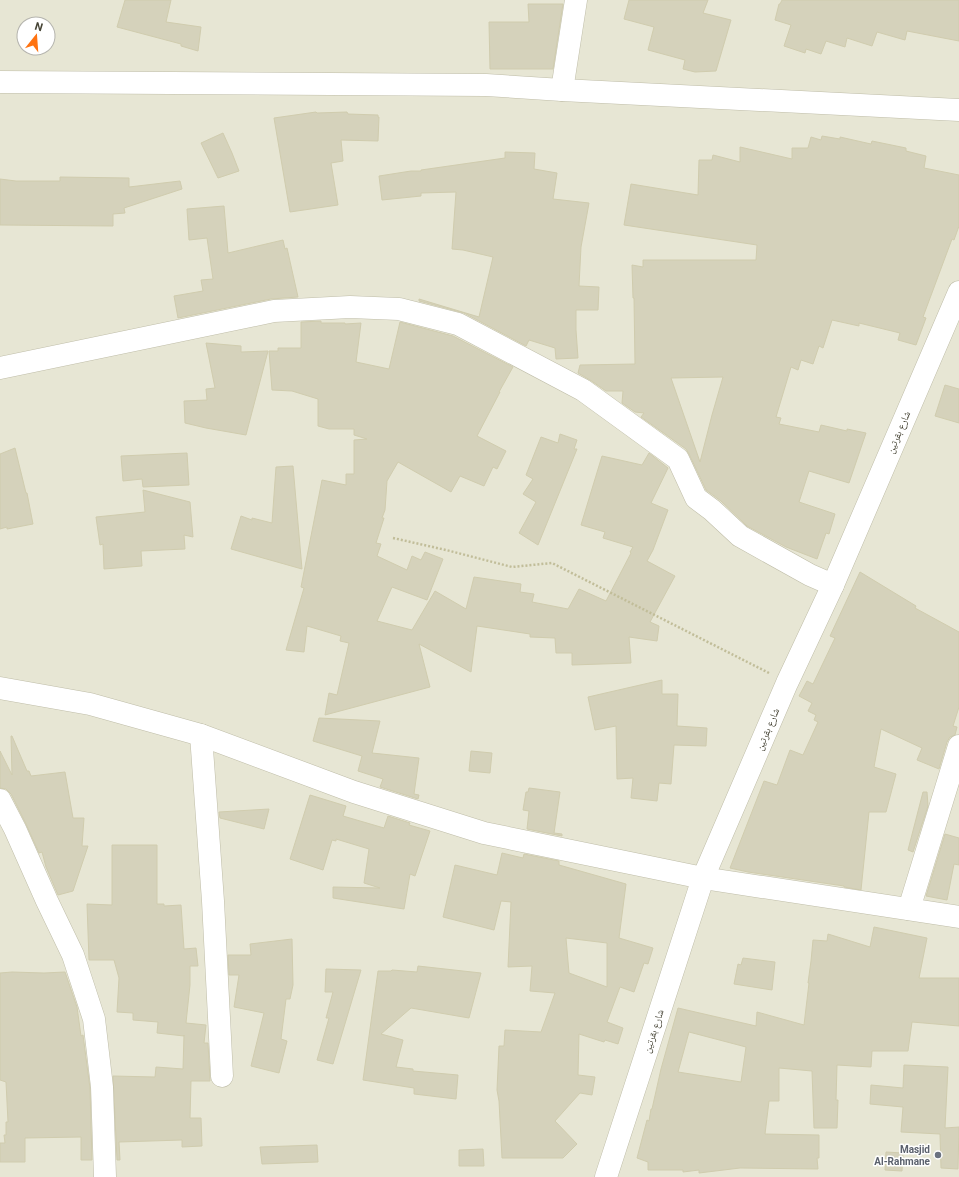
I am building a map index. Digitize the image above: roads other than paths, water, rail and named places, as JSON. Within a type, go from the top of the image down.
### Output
[{"type":"street","points":[[562,90],[576,0]]},
{"type":"street","points":[[0,82],[486,85],[959,110]]},
{"type":"street","name":"شارع بقرتين","points":[[606,1177],[703,878],[959,292]]},
{"type":"street","points":[[0,368],[274,311],[350,306],[406,310],[458,324],[583,390],[678,459],[696,498],[712,510],[740,536],[810,575],[832,585]]},
{"type":"street","points":[[0,688],[90,704],[201,735],[354,792],[484,833],[703,878],[959,917]]},
{"type":"street","points":[[201,735],[213,902],[222,1076]]},
{"type":"street","points":[[908,909],[959,746]]},
{"type":"street","points":[[0,800],[8,834],[47,901],[73,955],[94,1019],[102,1087],[105,1177]]},
{"type":"place","name":"Masjid Al-Rahmane","points":[[938,1155]]}]
